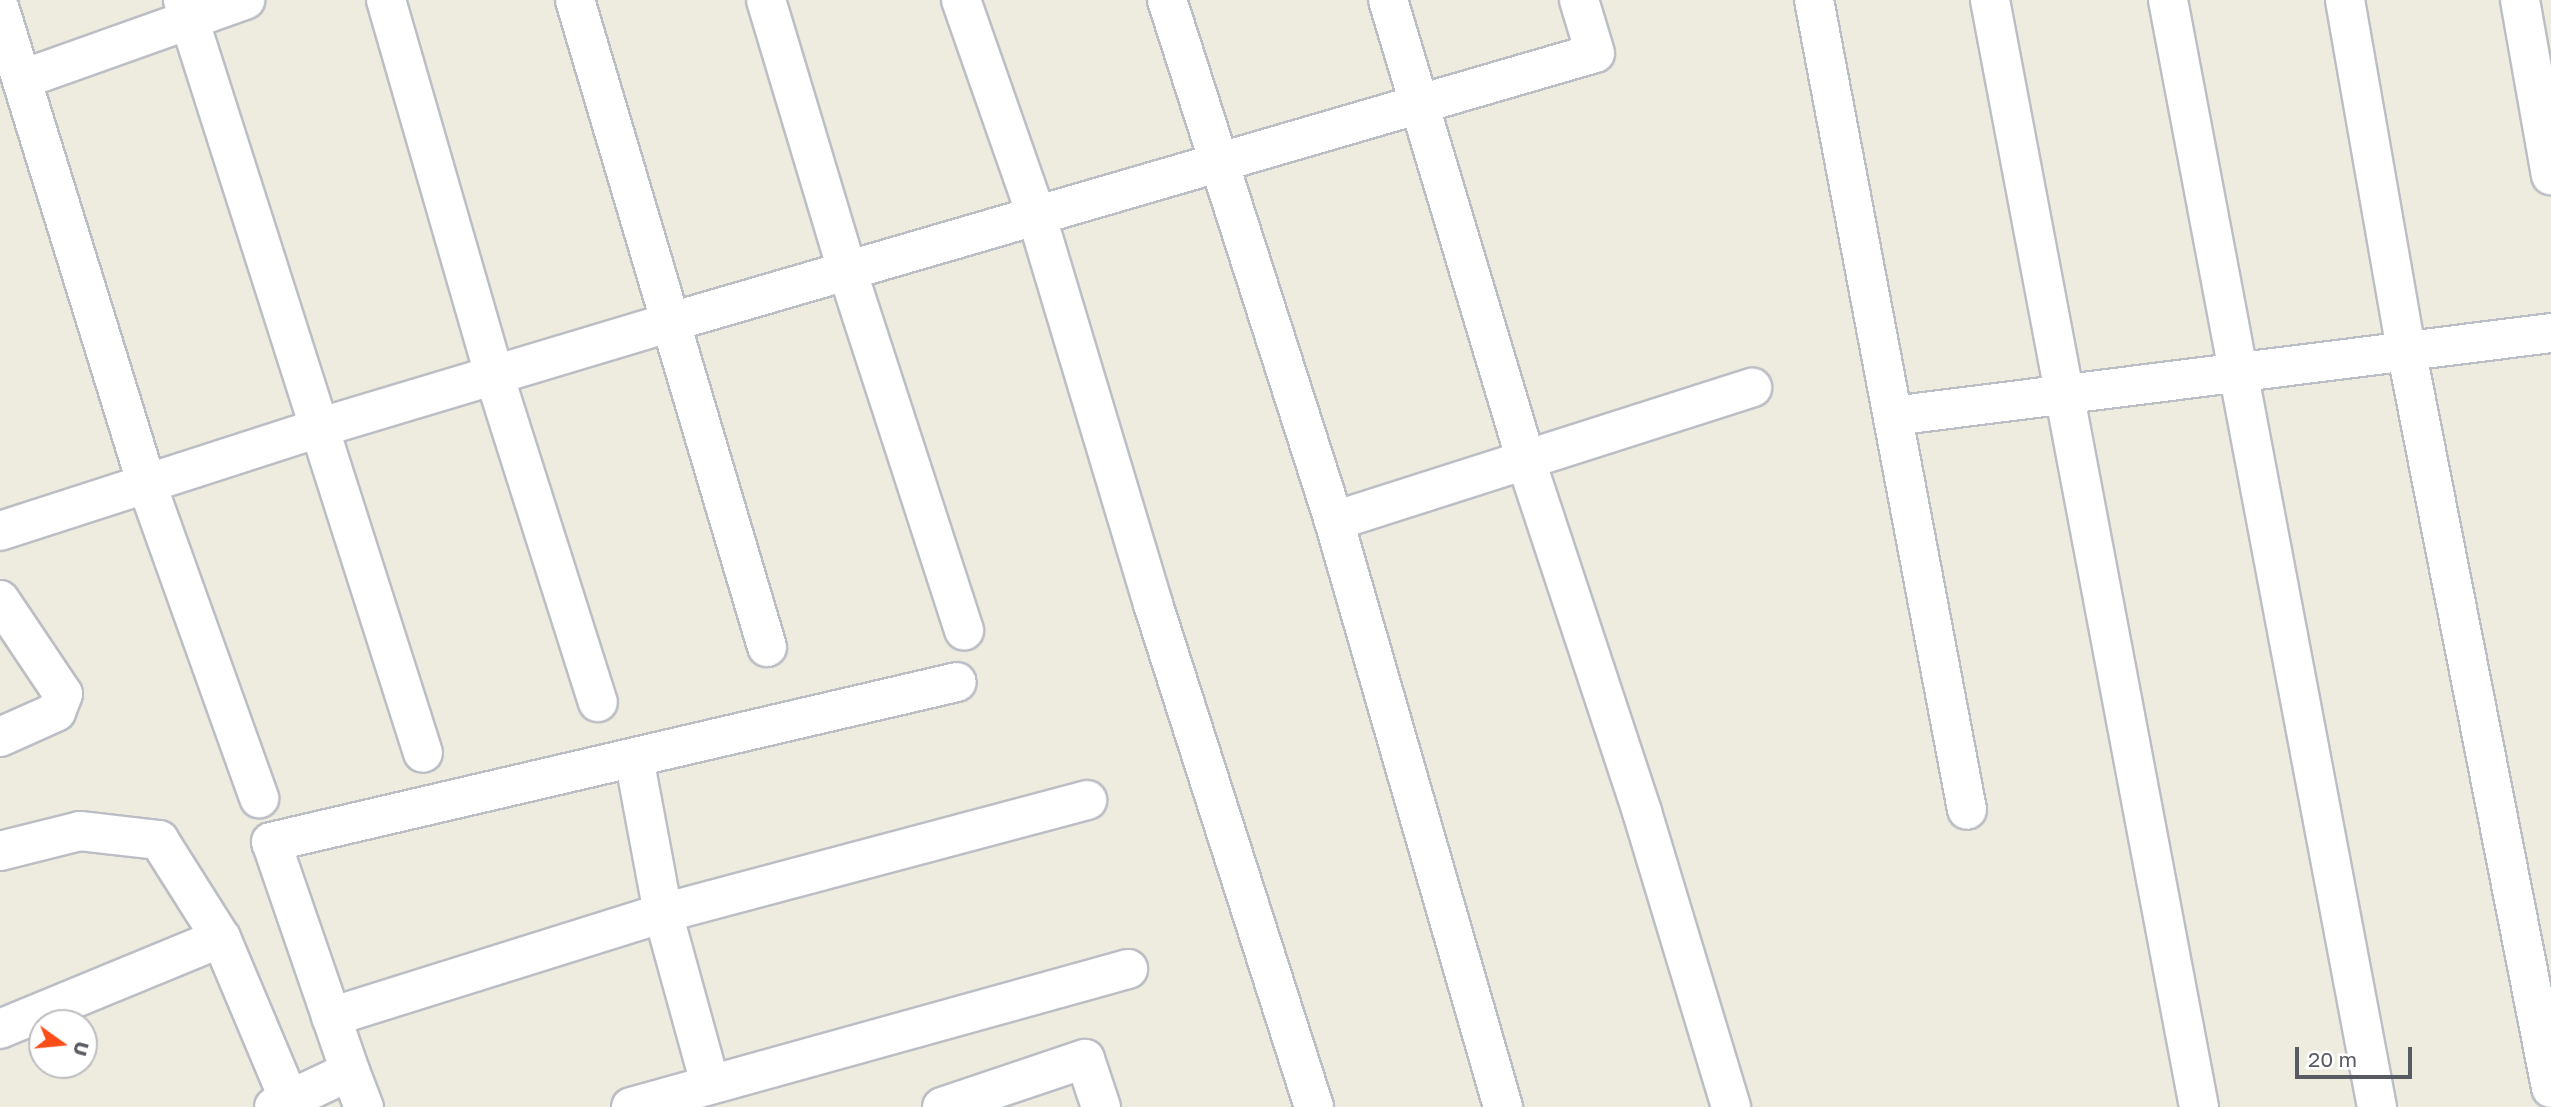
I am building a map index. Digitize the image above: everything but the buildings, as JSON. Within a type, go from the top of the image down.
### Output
[{"type":"street","points":[[23,79],[186,11],[244,0]]},
{"type":"street","points":[[386,0],[495,378],[598,702]]},
{"type":"street","points":[[575,0],[767,647]]},
{"type":"street","points":[[766,0],[847,270],[964,631]]},
{"type":"street","points":[[961,0],[1036,214],[1153,604],[1314,1107]]},
{"type":"street","points":[[1167,0],[1334,521],[1503,1107]]},
{"type":"street","points":[[1388,0],[1526,461],[1638,799],[1731,1107]]},
{"type":"street","points":[[0,531],[318,428],[495,378],[671,322],[1595,53],[1579,0]]},
{"type":"street","points":[[1814,0],[1967,810]]},
{"type":"street","points":[[1990,0],[2199,1107]]},
{"type":"street","points":[[2168,0],[2377,1107]]},
{"type":"street","points":[[2346,0],[2407,354],[2551,1088]]},
{"type":"street","points":[[2520,0],[2551,175]]},
{"type":"street","points":[[0,10],[146,482],[259,798]]},
{"type":"street","points":[[186,11],[423,753]]},
{"type":"street","points":[[1893,415],[2407,354],[2551,333]]},
{"type":"street","points":[[1334,521],[1752,388]]},
{"type":"street","points":[[0,600],[63,694],[56,712],[0,737]]},
{"type":"street","points":[[364,1107],[271,842],[957,682]]},
{"type":"street","points":[[634,758],[663,913],[710,1084]]},
{"type":"street","points":[[331,1017],[663,913],[1087,800]]},
{"type":"street","points":[[0,851],[80,831],[159,840],[221,938],[285,1105],[350,1071]]},
{"type":"street","points":[[0,1029],[221,938]]},
{"type":"street","points":[[631,1107],[1128,969]]},
{"type":"street","points":[[943,1107],[1086,1059],[1101,1107]]}]
